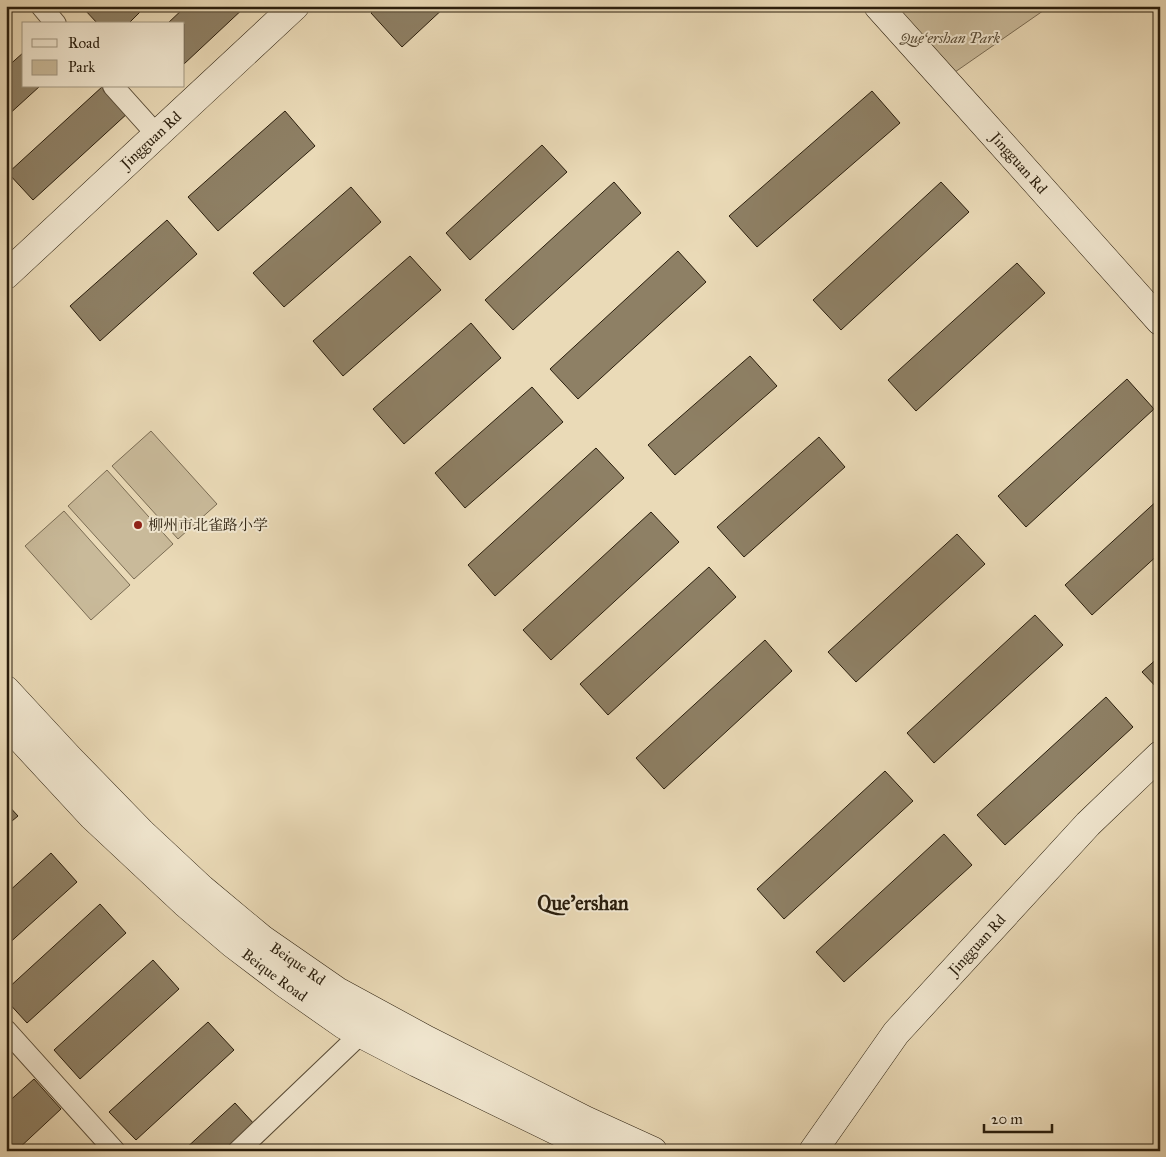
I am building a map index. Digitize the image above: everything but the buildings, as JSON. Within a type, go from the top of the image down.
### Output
[{"type":"street","points":[[41,6],[54,22]]},
{"type":"street","name":"Jingguan Rd","points":[[6,275],[295,6]]},
{"type":"street","name":"Jingguan Rd","points":[[878,6],[1160,321]]},
{"type":"street","points":[[115,88],[157,135]]},
{"type":"street","name":"Beique Rd","points":[[6,690],[142,833],[202,889],[262,939],[337,991],[427,1040],[567,1111],[653,1151]]},
{"type":"street","name":"Beique Road","points":[[6,722],[92,816],[185,903],[233,944],[287,985],[344,1025],[417,1064],[598,1151]]},
{"type":"street","name":"Jingguan Rd","points":[[813,1151],[896,1033],[1088,824],[1160,754]]},
{"type":"street","points":[[238,1151],[381,1015]]},
{"type":"street","points":[[6,1030],[115,1151]]},
{"type":"green space","name":"Que‘ershan Park","points":[[878,6],[1050,6],[945,79]]},
{"type":"green space","points":[[151,431],[217,504],[178,539],[112,466]]},
{"type":"green space","points":[[107,470],[173,544],[134,579],[68,506]]},
{"type":"green space","points":[[64,511],[130,585],[91,620],[25,546]]},
{"type":"place","name":"柳州市北雀路小学","points":[[138,525]]},
{"type":"district","name":"Que'ershan","points":[[583,903]]}]
